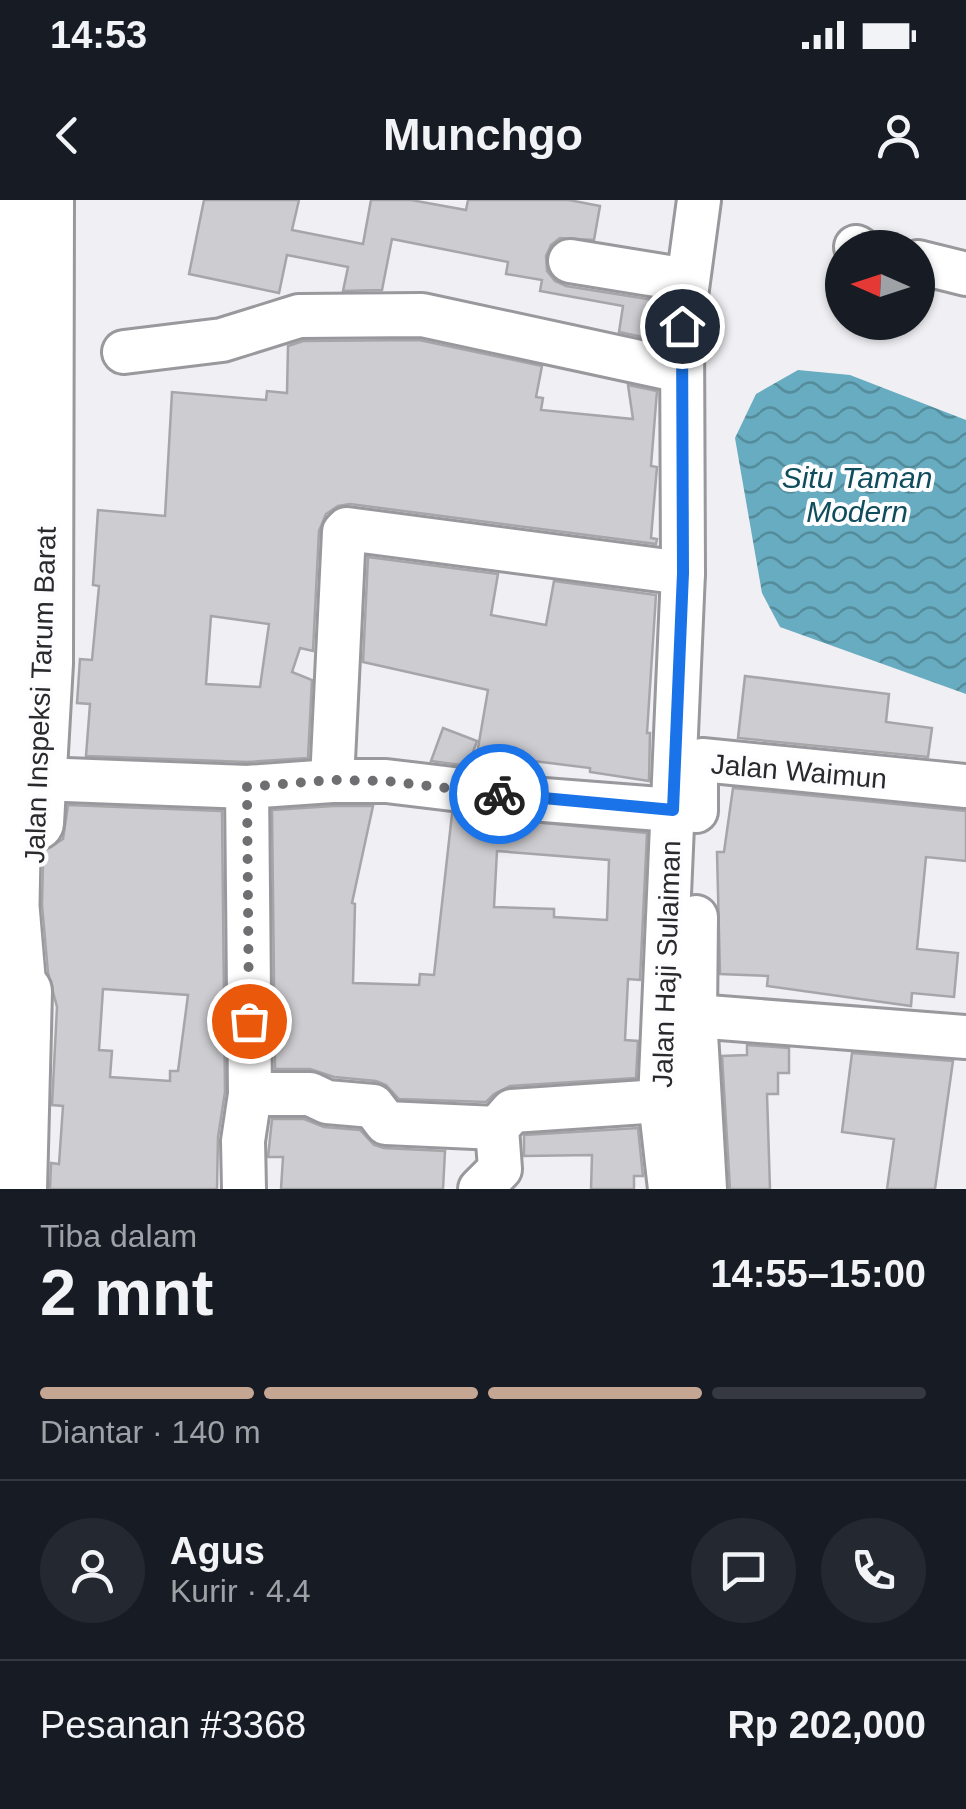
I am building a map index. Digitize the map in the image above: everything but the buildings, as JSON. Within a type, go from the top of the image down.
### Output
[{"type":"highway","points":[[16,200],[18,546],[11,906],[22,1036]]},
{"type":"main road","name":"Jalan Inspeksi Tarum Barat","points":[[20,1189],[22,1036],[46,664],[47,200]]},
{"type":"street","name":"Jalan Haji Sulaiman","points":[[670,1189],[660,1101],[683,573],[681,371],[687,280],[699,200]]},
{"type":"street","points":[[570,260],[687,280]]},
{"type":"street","points":[[935,266],[966,274]]},
{"type":"street","points":[[124,352],[222,340],[298,316],[422,314],[681,371]]},
{"type":"street","points":[[332,780],[345,530],[683,573]]},
{"type":"street","name":"Jalan Waimun","points":[[706,1189],[695,1016],[699,761],[711,759],[966,786]]},
{"type":"street","points":[[40,779],[247,787],[332,780],[386,781],[544,800],[673,810]]},
{"type":"street","points":[[244,1189],[243,1141],[250,1094],[247,787]]},
{"type":"street","points":[[695,1016],[966,1037]]},
{"type":"street","points":[[250,1094],[310,1094],[326,1102],[372,1106],[386,1123],[496,1128]]},
{"type":"street","points":[[480,1189],[500,1169],[496,1128],[512,1111],[660,1101]]},
{"type":"water","name":"Situ Taman Modern","points":[[798,370],[850,375],[966,420],[966,694],[780,627],[762,593],[735,438],[756,394]]},
{"type":"way so far","points":[[249,1021],[247,787],[332,780],[386,781],[499,794]]},
{"type":"route","points":[[499,794],[673,810],[683,573],[682,326]]}]
